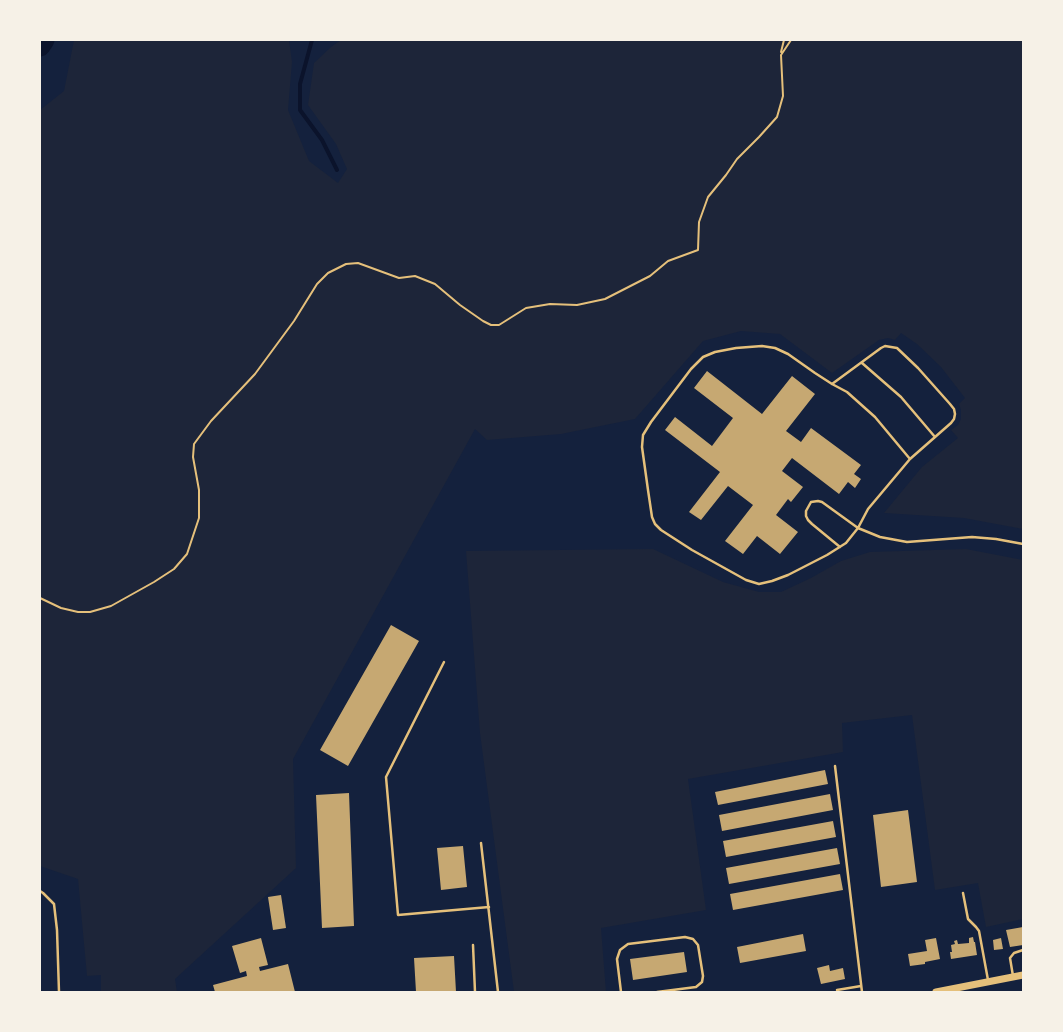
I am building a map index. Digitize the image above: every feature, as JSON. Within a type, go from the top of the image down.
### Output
[{"type":"main road","points":[[936,992],[1023,975]]},
{"type":"lane","points":[[832,384],[885,346],[897,348],[930,381],[954,409],[954,419],[951,424],[910,458],[868,509],[858,528],[840,547],[788,575],[759,584],[746,580],[692,550],[655,524],[652,517],[642,447],[643,434],[691,369],[703,357],[715,352],[762,346],[775,348],[788,354],[832,384],[847,392],[875,417],[910,458]]},
{"type":"lane","points":[[862,363],[901,396],[935,437]]},
{"type":"lane","points":[[840,547],[808,520],[806,511],[811,502],[818,500],[822,502],[858,528],[880,537],[907,542],[972,537],[1023,544]]},
{"type":"lane","points":[[444,662],[386,777],[398,915],[488,907]]},
{"type":"lane","points":[[835,766],[862,992]]},
{"type":"lane","points":[[481,844],[498,992]]},
{"type":"lane","points":[[40,891],[54,904],[57,930],[59,992]]},
{"type":"lane","points":[[963,893],[968,919],[979,931],[988,982]]},
{"type":"lane","points":[[621,992],[617,959],[620,950],[628,944],[685,937],[693,939],[698,945],[703,976],[702,982],[696,986],[657,992]]},
{"type":"lane","points":[[473,945],[475,992]]},
{"type":"lane","points":[[1014,977],[1010,958],[1014,953],[1023,950]]},
{"type":"lane","points":[[837,990],[862,986]]},
{"type":"path","points":[[40,598],[61,608],[78,612],[90,612],[111,606],[174,570],[187,554],[200,518],[199,490],[193,457],[194,444],[211,422],[255,374],[294,321],[317,284],[328,273],[346,264],[358,263],[399,278],[415,276],[435,284],[483,321],[491,325],[500,325],[526,308],[550,304],[577,305],[605,299],[650,276],[668,261],[698,250],[699,222],[708,198],[737,159],[777,118],[783,96],[781,55],[784,40]]},
{"type":"path","points":[[781,55],[791,40]]},
{"type":"shaded area","points":[[74,40],[289,40],[292,62],[288,110],[309,161],[338,183],[347,169],[336,144],[308,105],[314,63],[341,40],[1023,40],[1023,529],[964,518],[884,513],[922,467],[958,438],[951,430],[958,425],[961,419],[959,404],[965,398],[941,367],[917,344],[901,333],[895,340],[888,338],[879,340],[832,373],[780,334],[741,331],[703,341],[635,419],[561,434],[487,440],[475,429],[293,759],[296,868],[175,979],[177,992],[101,992],[101,975],[87,976],[78,879],[40,866],[40,110],[64,91]]},
{"type":"shaded area","points":[[653,549],[723,582],[759,592],[781,592],[841,561],[870,552],[966,549],[1023,560],[1023,919],[986,927],[978,883],[935,890],[912,715],[842,723],[843,752],[688,779],[706,910],[601,928],[606,992],[514,992],[480,733],[466,551]]},
{"type":"building","points":[[707,371],[762,414],[792,376],[815,394],[786,431],[801,442],[811,428],[861,465],[854,474],[861,479],[855,488],[848,482],[839,494],[792,458],[782,471],[803,487],[791,502],[788,499],[776,515],[798,532],[780,554],[757,536],[743,554],[725,541],[753,505],[728,486],[701,520],[689,512],[720,472],[665,430],[675,417],[712,446],[733,418],[694,388]]},
{"type":"building","points":[[391,625],[419,641],[348,766],[320,750]]},
{"type":"building","points":[[825,770],[828,784],[718,805],[715,792]]},
{"type":"building","points":[[349,793],[354,926],[322,928],[316,795]]},
{"type":"building","points":[[830,794],[833,810],[722,831],[719,815]]},
{"type":"building","points":[[908,810],[917,882],[881,887],[873,815]]},
{"type":"building","points":[[833,821],[836,837],[726,857],[723,841]]},
{"type":"building","points":[[463,846],[467,887],[441,890],[437,848]]},
{"type":"building","points":[[837,848],[840,864],[729,884],[726,868]]},
{"type":"building","points":[[840,874],[843,890],[733,910],[730,894]]},
{"type":"building","points":[[281,895],[286,928],[273,930],[268,897]]},
{"type":"building","points":[[1023,927],[1023,945],[1010,947],[1006,930]]},
{"type":"building","points":[[803,934],[806,951],[740,963],[737,947]]},
{"type":"building","points":[[973,937],[977,955],[951,959],[951,945],[955,944],[954,941],[957,940],[958,944],[969,943],[969,938]]},
{"type":"building","points":[[261,938],[268,965],[259,967],[260,971],[288,964],[295,992],[215,992],[213,985],[247,976],[246,971],[240,973],[232,946]]},
{"type":"building","points":[[936,938],[940,959],[910,966],[908,954],[927,951],[925,940]]},
{"type":"building","points":[[1001,938],[1003,949],[994,950],[993,940]]},
{"type":"building","points":[[684,952],[687,972],[633,980],[630,959]]},
{"type":"building","points":[[454,956],[456,992],[416,992],[414,958]]},
{"type":"building","points":[[829,965],[830,971],[843,968],[845,979],[821,984],[817,968]]},
{"type":"waterway","points":[[40,46],[44,40]]},
{"type":"waterway","points":[[312,40],[300,84],[300,110],[322,140],[337,170]]}]
